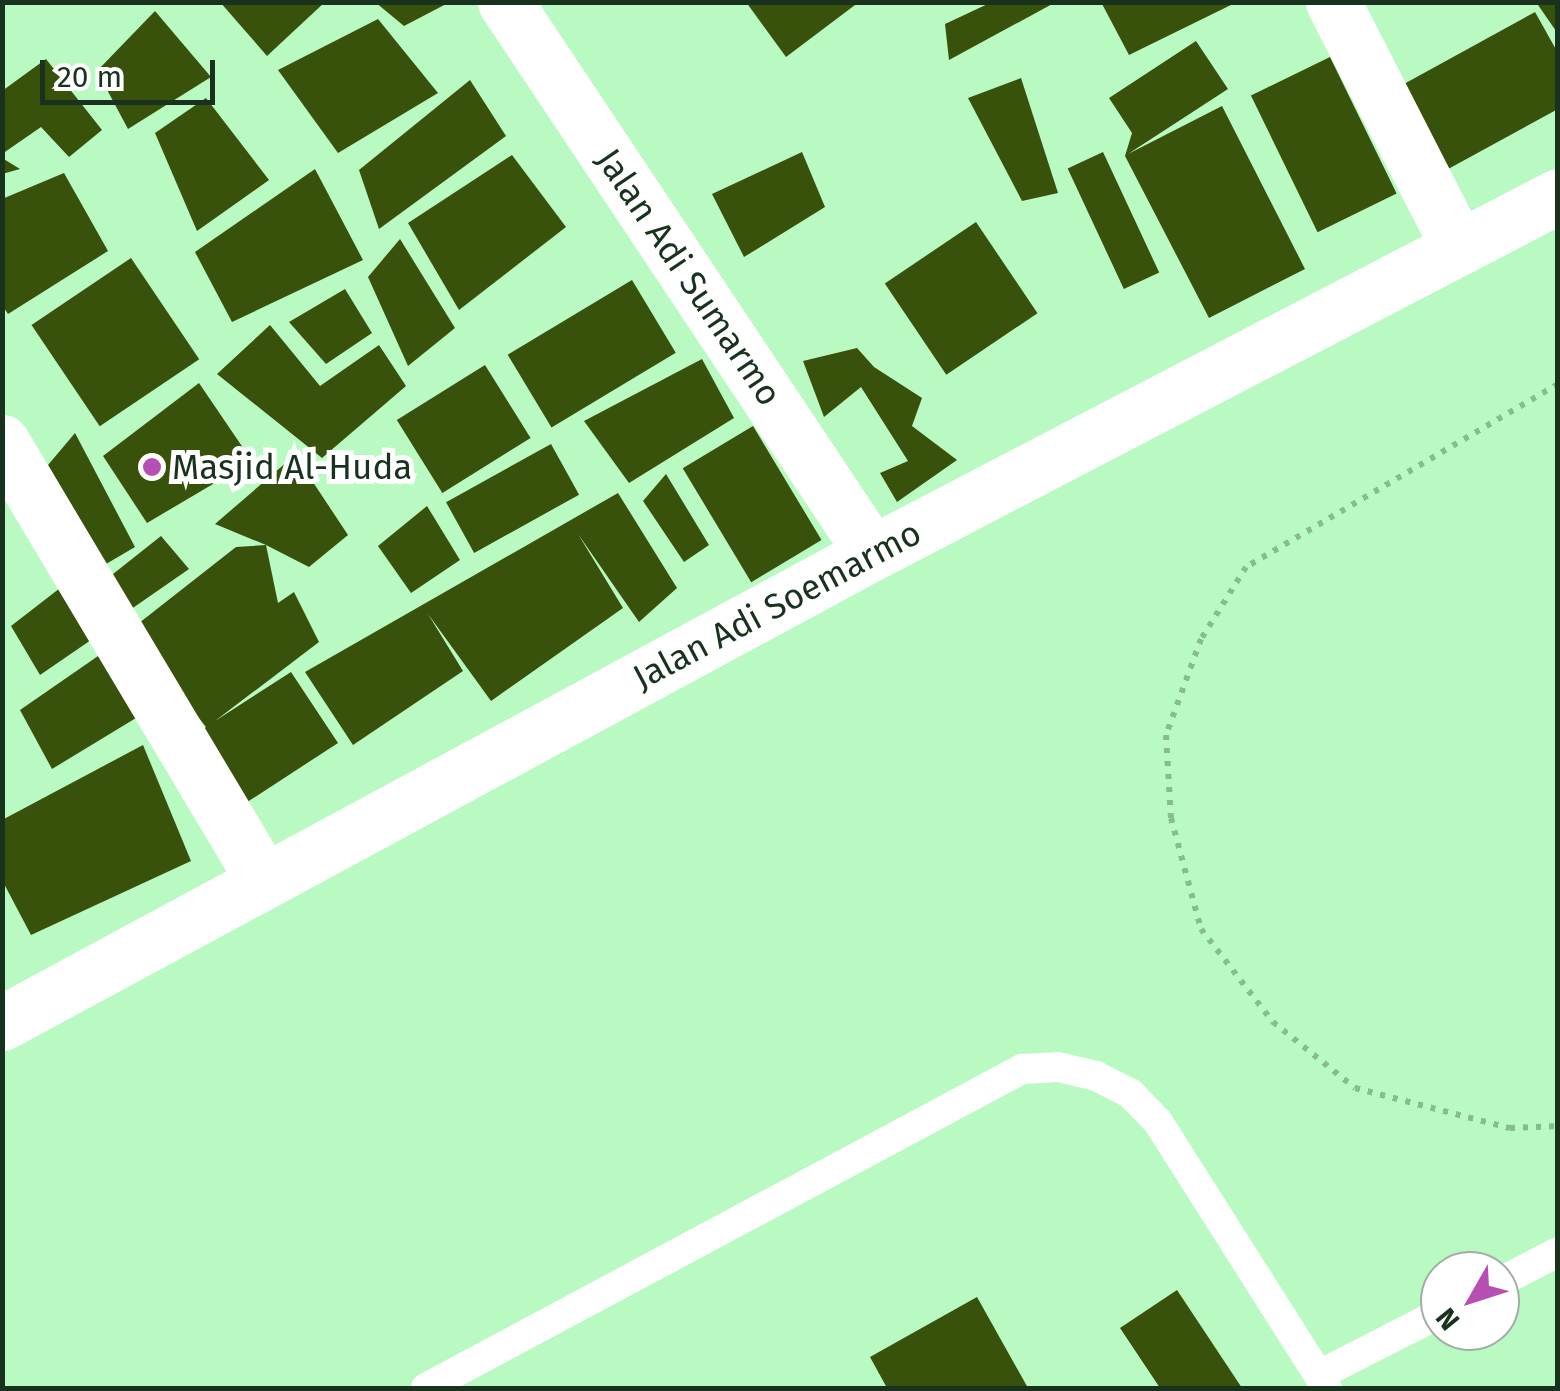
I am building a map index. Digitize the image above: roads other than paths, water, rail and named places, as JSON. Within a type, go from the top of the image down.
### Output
[{"type":"main road","name":"Jalan Adi Sumarmo","points":[[505,2],[872,553]]},
{"type":"main road","points":[[1333,2],[1459,248]]},
{"type":"main road","name":"Jalan Adi Soemarmo","points":[[2,1024],[872,553],[1558,196]]},
{"type":"main road","points":[[2,442],[264,881]]},
{"type":"lane","points":[[426,1388],[1022,1069],[1058,1067],[1096,1076],[1130,1093],[1158,1122],[1323,1382],[1420,1325]]},
{"type":"lane","points":[[1520,1272],[1558,1252]]},
{"type":"place","name":"Masjid Al-Huda","points":[[152,467]]}]
